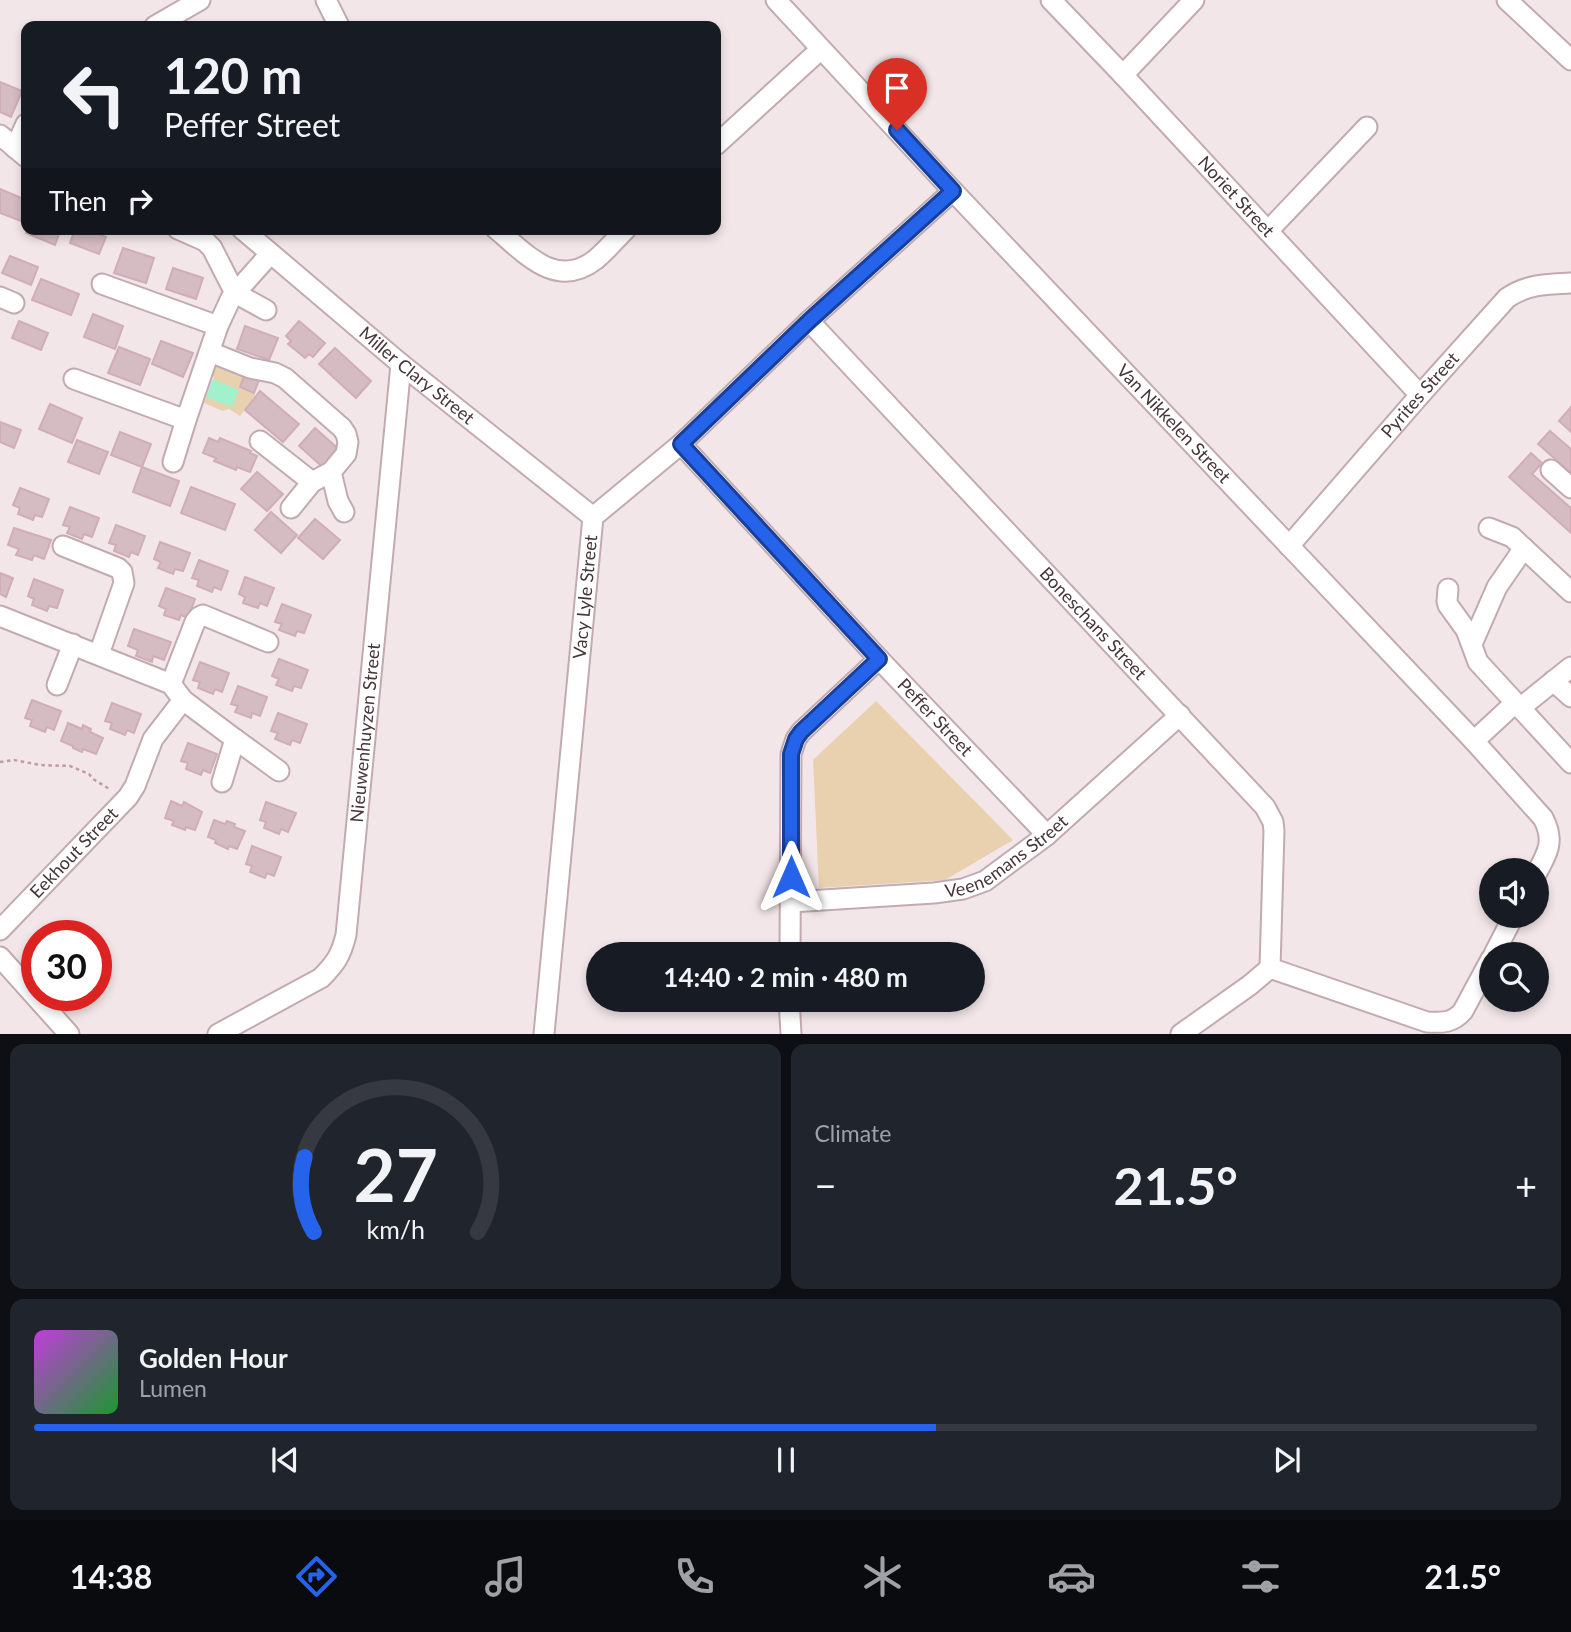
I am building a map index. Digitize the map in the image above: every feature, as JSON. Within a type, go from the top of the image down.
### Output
[{"type":"street","points":[[164,21],[200,0]]},
{"type":"street","points":[[326,0],[336,21]]},
{"type":"street","name":"Van Nikkelen Street","points":[[776,0],[953,191],[1474,741],[1543,818],[1550,838],[1544,858]]},
{"type":"street","name":"Noriet Street","points":[[1051,0],[1420,395]]},
{"type":"street","points":[[1123,75],[1194,0]]},
{"type":"street","points":[[1507,0],[1571,60]]},
{"type":"street","points":[[721,140],[821,49]]},
{"type":"street","points":[[1268,231],[1367,127]]},
{"type":"street","points":[[9,144],[21,130]]},
{"type":"street","name":"Vacy Lyle Street","points":[[544,1034],[593,517],[681,444],[809,321],[953,191]]},
{"type":"street","points":[[192,235],[205,241],[212,248],[235,293],[266,310]]},
{"type":"street","name":"Miller Clary Street","points":[[249,235],[401,364],[593,517]]},
{"type":"street","points":[[503,235],[534,260],[557,271],[582,268],[620,235]]},
{"type":"street","points":[[173,462],[218,326],[235,293],[270,254]]},
{"type":"street","name":"Pyrites Street","points":[[1289,546],[1507,298],[1517,291],[1538,285],[1571,283]]},
{"type":"street","points":[[102,284],[218,326]]},
{"type":"street","name":"Boneschans Street","points":[[809,321],[1265,807],[1271,816],[1274,831],[1270,968]]},
{"type":"street","points":[[210,352],[285,378],[342,428],[348,443],[346,454],[331,472],[312,482],[291,508]]},
{"type":"street","name":"Nieuwenhuyzen Street","points":[[219,1033],[321,978],[340,956],[346,934],[401,364]]},
{"type":"street","points":[[74,379],[186,420]]},
{"type":"street","points":[[260,441],[312,482]]},
{"type":"street","name":"Peffer Street","points":[[681,444],[879,659],[1047,835]]},
{"type":"street","points":[[1551,470],[1571,488]]},
{"type":"street","points":[[331,472],[338,501],[344,512]]},
{"type":"street","points":[[1489,528],[1512,537],[1571,592]]},
{"type":"street","points":[[63,546],[118,568],[124,577],[99,654]]},
{"type":"street","points":[[1472,644],[1497,587],[1524,548]]},
{"type":"street","points":[[1448,589],[1448,605],[1466,630],[1478,662],[1571,763]]},
{"type":"street","points":[[171,684],[195,622],[203,615],[268,642]]},
{"type":"street","points":[[0,616],[171,684],[183,700],[279,771]]},
{"type":"street","points":[[57,685],[73,644]]},
{"type":"street","points":[[790,942],[793,747],[801,732],[879,659]]},
{"type":"street","points":[[1474,741],[1571,667]]},
{"type":"street","points":[[1553,681],[1571,697]]},
{"type":"street","name":"Eekhout Street","points":[[0,930],[128,797],[153,739],[183,700]]},
{"type":"street","name":"Veenemans Street","points":[[791,902],[934,893],[963,889],[985,881],[1047,835],[1180,715]]},
{"type":"street","points":[[222,782],[235,739]]},
{"type":"street","points":[[0,957],[69,1034]]},
{"type":"street","points":[[1181,1034],[1270,968],[1427,1022],[1438,1023],[1449,1022],[1458,1017],[1479,981]]},
{"type":"street","points":[[790,1012],[791,1034]]},
{"type":"path","points":[[0,762],[14,760],[40,765],[70,766],[128,797]]},
{"type":"shaded area","points":[[214,363],[245,374],[240,387],[255,395],[240,416],[229,409],[223,411],[204,403],[214,377],[210,375]]},
{"type":"shaded area","points":[[213,379],[239,390],[232,407],[206,397]]},
{"type":"shaded area","points":[[876,701],[1013,840],[945,880],[819,888],[813,760]]},
{"type":"building","points":[[0,82],[21,91],[21,93],[11,117],[0,112]]},
{"type":"building","points":[[0,189],[21,198],[21,221],[0,213]]},
{"type":"building","points":[[31,235],[59,235],[55,245]]},
{"type":"building","points":[[73,235],[106,237],[99,254],[70,243]]},
{"type":"building","points":[[123,248],[154,258],[146,283],[114,273]]},
{"type":"building","points":[[10,256],[38,267],[31,285],[2,273]]},
{"type":"building","points":[[173,268],[203,278],[196,299],[166,289]]},
{"type":"building","points":[[41,279],[79,294],[71,315],[32,300]]},
{"type":"building","points":[[93,314],[123,326],[115,349],[84,337]]},
{"type":"building","points":[[19,321],[48,333],[41,350],[12,338]]},
{"type":"building","points":[[299,321],[325,343],[313,357],[309,354],[305,358],[288,344],[291,341],[286,336]]},
{"type":"building","points":[[245,326],[278,338],[269,360],[237,349]]},
{"type":"building","points":[[161,341],[193,353],[183,377],[152,364]]},
{"type":"building","points":[[119,347],[150,359],[140,385],[108,373]]},
{"type":"building","points":[[335,348],[371,381],[356,398],[319,364]]},
{"type":"building","points":[[245,374],[259,380],[254,393],[240,387]]},
{"type":"building","points":[[260,391],[299,424],[283,442],[245,410]]},
{"type":"building","points":[[50,404],[82,418],[72,443],[39,429]]},
{"type":"building","points":[[1571,407],[1571,432],[1559,421]]},
{"type":"building","points":[[0,422],[21,430],[14,448],[0,442]]},
{"type":"building","points":[[315,428],[342,452],[326,470],[299,446]]},
{"type":"building","points":[[1550,431],[1571,449],[1571,473],[1538,444]]},
{"type":"building","points":[[120,432],[151,444],[142,467],[111,455]]},
{"type":"building","points":[[209,438],[218,442],[220,438],[251,451],[250,453],[257,456],[250,472],[237,467],[236,470],[203,453]]},
{"type":"building","points":[[77,440],[108,452],[99,474],[68,462]]},
{"type":"building","points":[[1531,453],[1542,463],[1532,474],[1571,508],[1571,533],[1509,477]]},
{"type":"building","points":[[142,467],[179,481],[170,506],[133,492]]},
{"type":"building","points":[[257,472],[283,494],[267,511],[241,489]]},
{"type":"building","points":[[191,487],[235,504],[225,530],[181,513]]},
{"type":"building","points":[[20,488],[49,499],[42,517],[35,515],[33,520],[18,514],[20,508],[13,505]]},
{"type":"building","points":[[70,507],[99,518],[92,537],[84,534],[82,539],[67,533],[70,527],[63,525]]},
{"type":"building","points":[[271,512],[297,535],[281,553],[255,530]]},
{"type":"building","points":[[315,519],[340,540],[323,559],[298,538]]},
{"type":"building","points":[[116,525],[145,536],[138,555],[131,552],[129,557],[114,551],[116,545],[109,543]]},
{"type":"building","points":[[14,528],[51,540],[44,559],[34,555],[32,560],[16,555],[19,549],[8,545]]},
{"type":"building","points":[[160,542],[190,553],[183,571],[175,569],[173,574],[158,568],[161,562],[154,559]]},
{"type":"building","points":[[199,560],[228,571],[221,590],[214,587],[212,592],[197,586],[199,580],[192,578]]},
{"type":"building","points":[[0,573],[13,578],[6,597],[0,594]]},
{"type":"building","points":[[245,577],[274,588],[267,606],[260,603],[258,608],[243,603],[245,597],[239,594]]},
{"type":"building","points":[[34,579],[63,590],[57,608],[49,606],[47,611],[32,605],[34,599],[28,596]]},
{"type":"building","points":[[166,588],[195,599],[188,618],[181,615],[179,620],[164,615],[166,609],[159,606]]},
{"type":"building","points":[[282,604],[311,615],[304,633],[297,631],[295,636],[279,630],[282,624],[275,622]]},
{"type":"building","points":[[134,629],[171,642],[164,660],[153,656],[152,662],[136,656],[138,650],[128,646]]},
{"type":"building","points":[[279,659],[308,670],[301,688],[294,686],[292,691],[276,685],[279,679],[272,676]]},
{"type":"building","points":[[200,662],[229,673],[222,692],[215,689],[213,694],[198,688],[200,682],[193,680]]},
{"type":"building","points":[[238,686],[267,697],[260,716],[252,713],[251,718],[235,712],[238,706],[231,704]]},
{"type":"building","points":[[32,700],[61,711],[54,730],[47,727],[45,732],[30,726],[32,720],[25,718]]},
{"type":"building","points":[[112,703],[141,714],[134,733],[127,730],[125,735],[110,729],[112,723],[105,721]]},
{"type":"building","points":[[278,713],[307,724],[300,743],[292,740],[290,745],[275,739],[278,733],[271,731]]},
{"type":"building","points":[[68,723],[82,729],[83,725],[103,738],[96,754],[83,749],[82,752],[61,741]]},
{"type":"building","points":[[188,743],[217,754],[210,773],[203,770],[201,775],[186,769],[188,763],[181,761]]},
{"type":"building","points":[[171,801],[182,806],[184,802],[202,812],[195,830],[186,827],[185,830],[172,825],[174,821],[165,818]]},
{"type":"building","points":[[266,802],[296,813],[288,832],[281,829],[279,834],[264,828],[266,822],[260,820]]},
{"type":"building","points":[[214,820],[225,824],[227,821],[245,831],[237,849],[229,846],[228,849],[208,837]]},
{"type":"building","points":[[252,846],[281,857],[274,876],[267,873],[265,878],[250,872],[252,866],[246,864]]},
{"type":"route","points":[[791,877],[791,754],[796,739],[879,659],[681,444],[809,321],[953,191],[897,130]]}]
